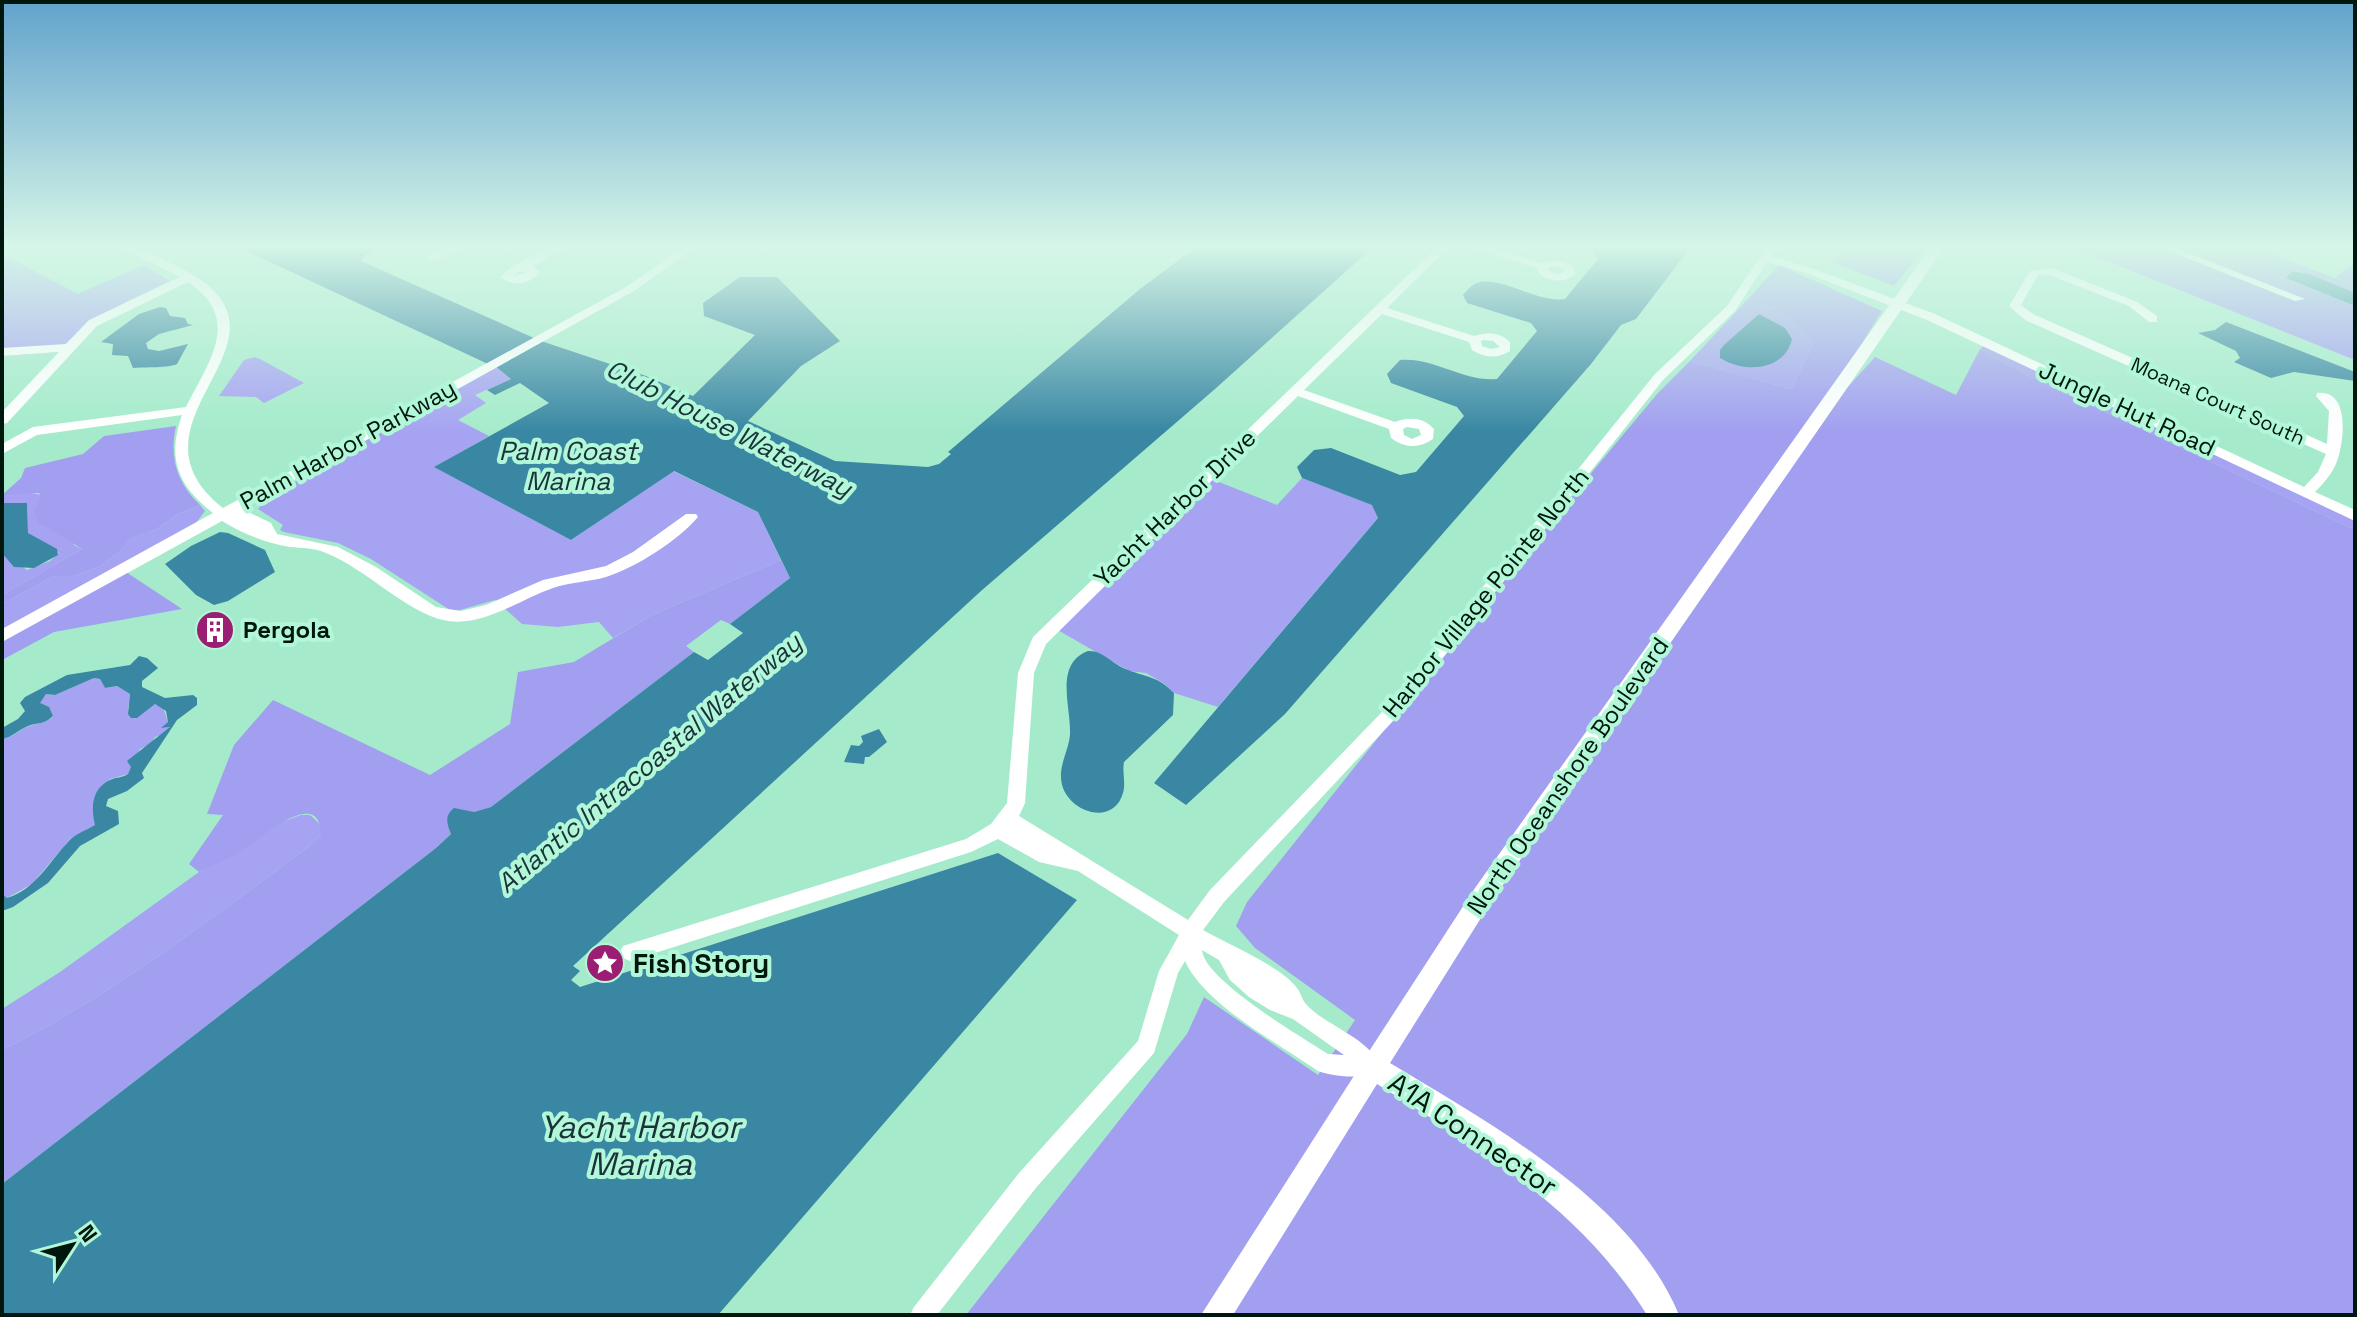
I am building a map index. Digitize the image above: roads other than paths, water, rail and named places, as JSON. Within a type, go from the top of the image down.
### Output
[{"type":"main road","name":"North Oceanshore Boulevard","points":[[1216,1315],[1371,1066],[1483,895],[1894,309]]},
{"type":"main road","name":"A1A Connector","points":[[1371,1066],[1513,1154],[1566,1195],[1615,1244],[1664,1315]]},
{"type":"street","points":[[2,420],[33,391],[68,348],[99,319],[119,309]]},
{"type":"street","points":[[220,309],[226,325],[218,355],[187,416],[180,445],[185,473],[196,490],[253,534],[336,551],[431,611],[446,616],[488,610],[550,583],[611,571],[691,517]]},
{"type":"street","name":"Palm Harbor Parkway","points":[[2,636],[592,309]]},
{"type":"street","name":"Yacht Harbor Drive","points":[[1002,824],[1016,800],[1026,673],[1036,646],[1379,309]]},
{"type":"street","points":[[1380,309],[1475,340]]},
{"type":"street","name":"Harbor Village Pointe North","points":[[922,1315],[1027,1181],[1147,1046],[1165,979],[1192,930],[1227,885],[1387,717],[1659,377],[1729,309]]},
{"type":"street","name":"Jungle Hut Road","points":[[1910,309],[2355,516]]},
{"type":"street","name":"Moana Court South","points":[[2017,309],[2333,452]]},
{"type":"street","name":"Moana Court South","points":[[2140,309],[2153,319]]},
{"type":"street","points":[[2,352],[68,348]]},
{"type":"street","points":[[1296,391],[1396,427]]},
{"type":"street","points":[[2306,493],[2327,474],[2333,452],[2336,409],[2322,396]]},
{"type":"street","points":[[2,450],[33,431],[85,423],[119,430],[187,416]]},
{"type":"street","points":[[630,952],[971,845],[1002,824],[1045,857],[1083,868],[1192,930],[1226,954],[1242,959],[1289,993],[1291,1009]]},
{"type":"street","points":[[1192,930],[1193,957],[1197,966],[1230,1000],[1325,1064],[1371,1066]]},
{"type":"street","points":[[1226,954],[1230,967],[1246,981],[1340,1038],[1371,1066]]},
{"type":"street","points":[[1230,1000],[1246,981]]},
{"type":"street","points":[[1269,1027],[1291,1009]]},
{"type":"water","points":[[167,309],[170,316],[185,318],[188,324],[193,325],[159,334],[146,343],[148,349],[159,351],[188,344],[177,364],[133,368],[128,356],[112,355],[113,344],[101,342],[139,314]]},
{"type":"water","points":[[371,309],[470,309],[534,338],[488,364]]},
{"type":"water","points":[[703,309],[809,309],[840,341],[801,366],[748,421],[835,461],[928,467],[939,464],[951,454],[948,452],[1116,309],[1304,309],[981,591],[573,966],[580,971],[571,980],[580,987],[998,853],[1077,900],[718,1315],[2,1315],[2,1184],[436,848],[451,834],[448,817],[454,808],[474,812],[491,807],[694,652],[708,660],[743,633],[730,624],[790,578],[758,512],[674,471],[571,540],[434,467],[549,403],[520,383],[495,395],[487,390],[511,379],[495,366],[541,341],[646,376],[693,396],[755,335],[704,316]]},
{"type":"water","points":[[1488,309],[1643,309],[1636,319],[1621,325],[1591,364],[1285,714],[1186,805],[1154,783],[1378,518],[1372,505],[1302,478],[1297,467],[1314,450],[1331,448],[1400,475],[1416,472],[1464,416],[1457,407],[1391,383],[1387,374],[1400,360],[1413,360],[1472,377],[1497,379],[1537,331],[1531,323]]},
{"type":"water","points":[[1759,314],[1785,328],[1792,339],[1781,358],[1751,367],[1720,358],[1724,345]]},
{"type":"water","points":[[2226,322],[2355,372],[2355,381],[2294,372],[2271,378],[2234,362],[2240,358],[2236,351],[2198,333],[2215,330]]},
{"type":"water","points":[[2,503],[27,503],[28,533],[57,549],[58,555],[34,568],[14,567],[2,553]]},
{"type":"water","points":[[220,532],[265,550],[275,572],[228,601],[214,605],[196,595],[165,564],[191,546]]},
{"type":"water","points":[[1088,651],[1158,680],[1174,693],[1173,715],[1124,762],[1123,793],[1118,803],[1103,812],[1093,812],[1075,804],[1061,781],[1070,734],[1068,676],[1078,657]]},
{"type":"water","points":[[139,656],[147,658],[158,668],[142,681],[142,687],[165,698],[193,695],[197,698],[197,705],[177,720],[142,773],[144,778],[127,791],[108,799],[106,806],[118,811],[119,824],[80,846],[48,883],[2,911],[2,894],[7,898],[26,889],[71,839],[95,825],[93,806],[99,788],[110,780],[128,774],[131,767],[127,761],[170,727],[161,728],[168,722],[166,711],[155,704],[137,718],[131,718],[128,714],[130,694],[117,686],[105,688],[100,679],[94,678],[55,695],[46,694],[40,703],[49,707],[53,716],[47,721],[28,726],[2,739],[2,728],[25,711],[20,703],[25,697],[67,675],[130,665]]},
{"type":"water","points":[[879,729],[887,742],[865,757],[864,764],[844,762],[851,745],[859,746],[863,742],[861,736]]},
{"type":"place","name":"Pergola","points":[[215,630]]},
{"type":"place","name":"Fish Story","points":[[605,963]]},
{"type":"water label","name":"Club House Waterway","points":[[729,428]]},
{"type":"water label","name":"Palm Coast Marina","points":[[568,466]]},
{"type":"water label","name":"Atlantic Intracoastal Waterway","points":[[649,763]]},
{"type":"water label","name":"Yacht Harbor Marina","points":[[640,1146]]}]
